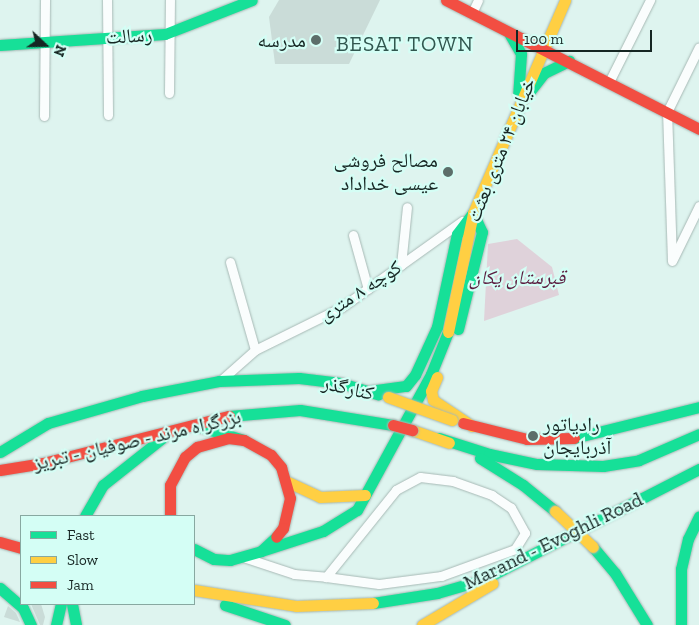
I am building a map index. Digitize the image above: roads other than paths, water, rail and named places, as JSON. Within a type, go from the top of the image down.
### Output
[{"type":"main road","name":"رسالت","points":[[0,45],[171,32],[252,0]]},
{"type":"main road","points":[[446,0],[569,61],[699,129]]},
{"type":"main road","name":"خیابان ۲۴ متری بعثت","points":[[246,558],[323,531],[357,510],[366,495],[422,392],[451,325],[473,213],[565,0]]},
{"type":"main road","points":[[507,30],[519,47],[522,60],[515,112]]},
{"type":"main road","points":[[515,112],[544,73],[569,61]]},
{"type":"main road","points":[[369,391],[406,386],[415,375],[436,327],[457,234],[473,213],[482,232],[460,324],[431,390],[433,400],[472,426]]},
{"type":"main road","name":"کنارگذر","points":[[0,452],[48,423],[142,396],[219,381],[299,378],[341,383],[388,397],[452,420],[527,439],[574,438],[699,407]]},
{"type":"main road","name":"بزرگراه مرند - صوفیان - تبریز","points":[[0,470],[43,463],[189,424],[261,412],[300,410],[393,425],[439,438]]},
{"type":"main road","points":[[170,515],[170,485],[176,470],[197,447],[261,412]]},
{"type":"main road","points":[[86,515],[103,485],[127,463],[156,441],[189,424],[244,440],[271,455],[288,482],[290,498],[282,528],[260,552]]},
{"type":"main road","name":"Marand - Evoghli Road","points":[[439,438],[489,454],[536,464],[603,466],[639,460],[699,434]]},
{"type":"main road","points":[[439,438],[497,466],[555,511],[593,547],[615,573],[647,625]]},
{"type":"main road","points":[[212,440],[244,440]]},
{"type":"main road","name":"Marand - Evoghli Road","points":[[195,590],[296,606],[390,602],[437,593],[482,580],[699,469]]},
{"type":"main road","points":[[288,482],[320,497],[352,498],[366,495]]},
{"type":"main road","points":[[681,625],[681,569],[688,539],[699,516]]},
{"type":"main road","points":[[422,625],[575,531]]},
{"type":"main road","points":[[0,542],[20,548]]},
{"type":"main road","points":[[195,550],[214,559],[246,558]]},
{"type":"main road","points":[[615,573],[633,625]]},
{"type":"main road","points":[[0,588],[23,608],[31,625]]},
{"type":"main road","points":[[195,596],[285,625]]},
{"type":"main road","points":[[56,625],[61,605]]},
{"type":"main road","points":[[72,605],[76,625]]},
{"type":"street","points":[[44,0],[46,42],[44,116]]},
{"type":"street","points":[[107,0],[109,38],[108,115]]},
{"type":"street","points":[[169,93],[170,0]]},
{"type":"street","points":[[472,13],[478,0]]},
{"type":"street","points":[[609,82],[650,0]]},
{"type":"street","points":[[699,47],[667,112],[672,261],[699,206]]},
{"type":"street","points":[[401,265],[407,207]]},
{"type":"street","name":"کوچه ۸ متری","points":[[219,381],[255,350],[342,308],[473,213]]},
{"type":"street","points":[[353,235],[368,288]]},
{"type":"street","points":[[230,262],[255,350]]},
{"type":"street","points":[[246,558],[294,574],[326,578],[379,584],[441,576],[515,549],[524,533],[511,508],[492,495],[453,481],[420,477],[396,490],[326,578]]},
{"type":"place","name":"مدرسه","points":[[316,40]]},
{"type":"place","name":"مصالح فروشی عیسی خداداد","points":[[448,172]]},
{"type":"place","name":"رادیاتور آذربایجان","points":[[533,436]]},
{"type":"district","name":"BESAT TOWN","points":[[405,44]]},
{"type":"park label","name":"قبرستان یکان","points":[[517,277]]}]
